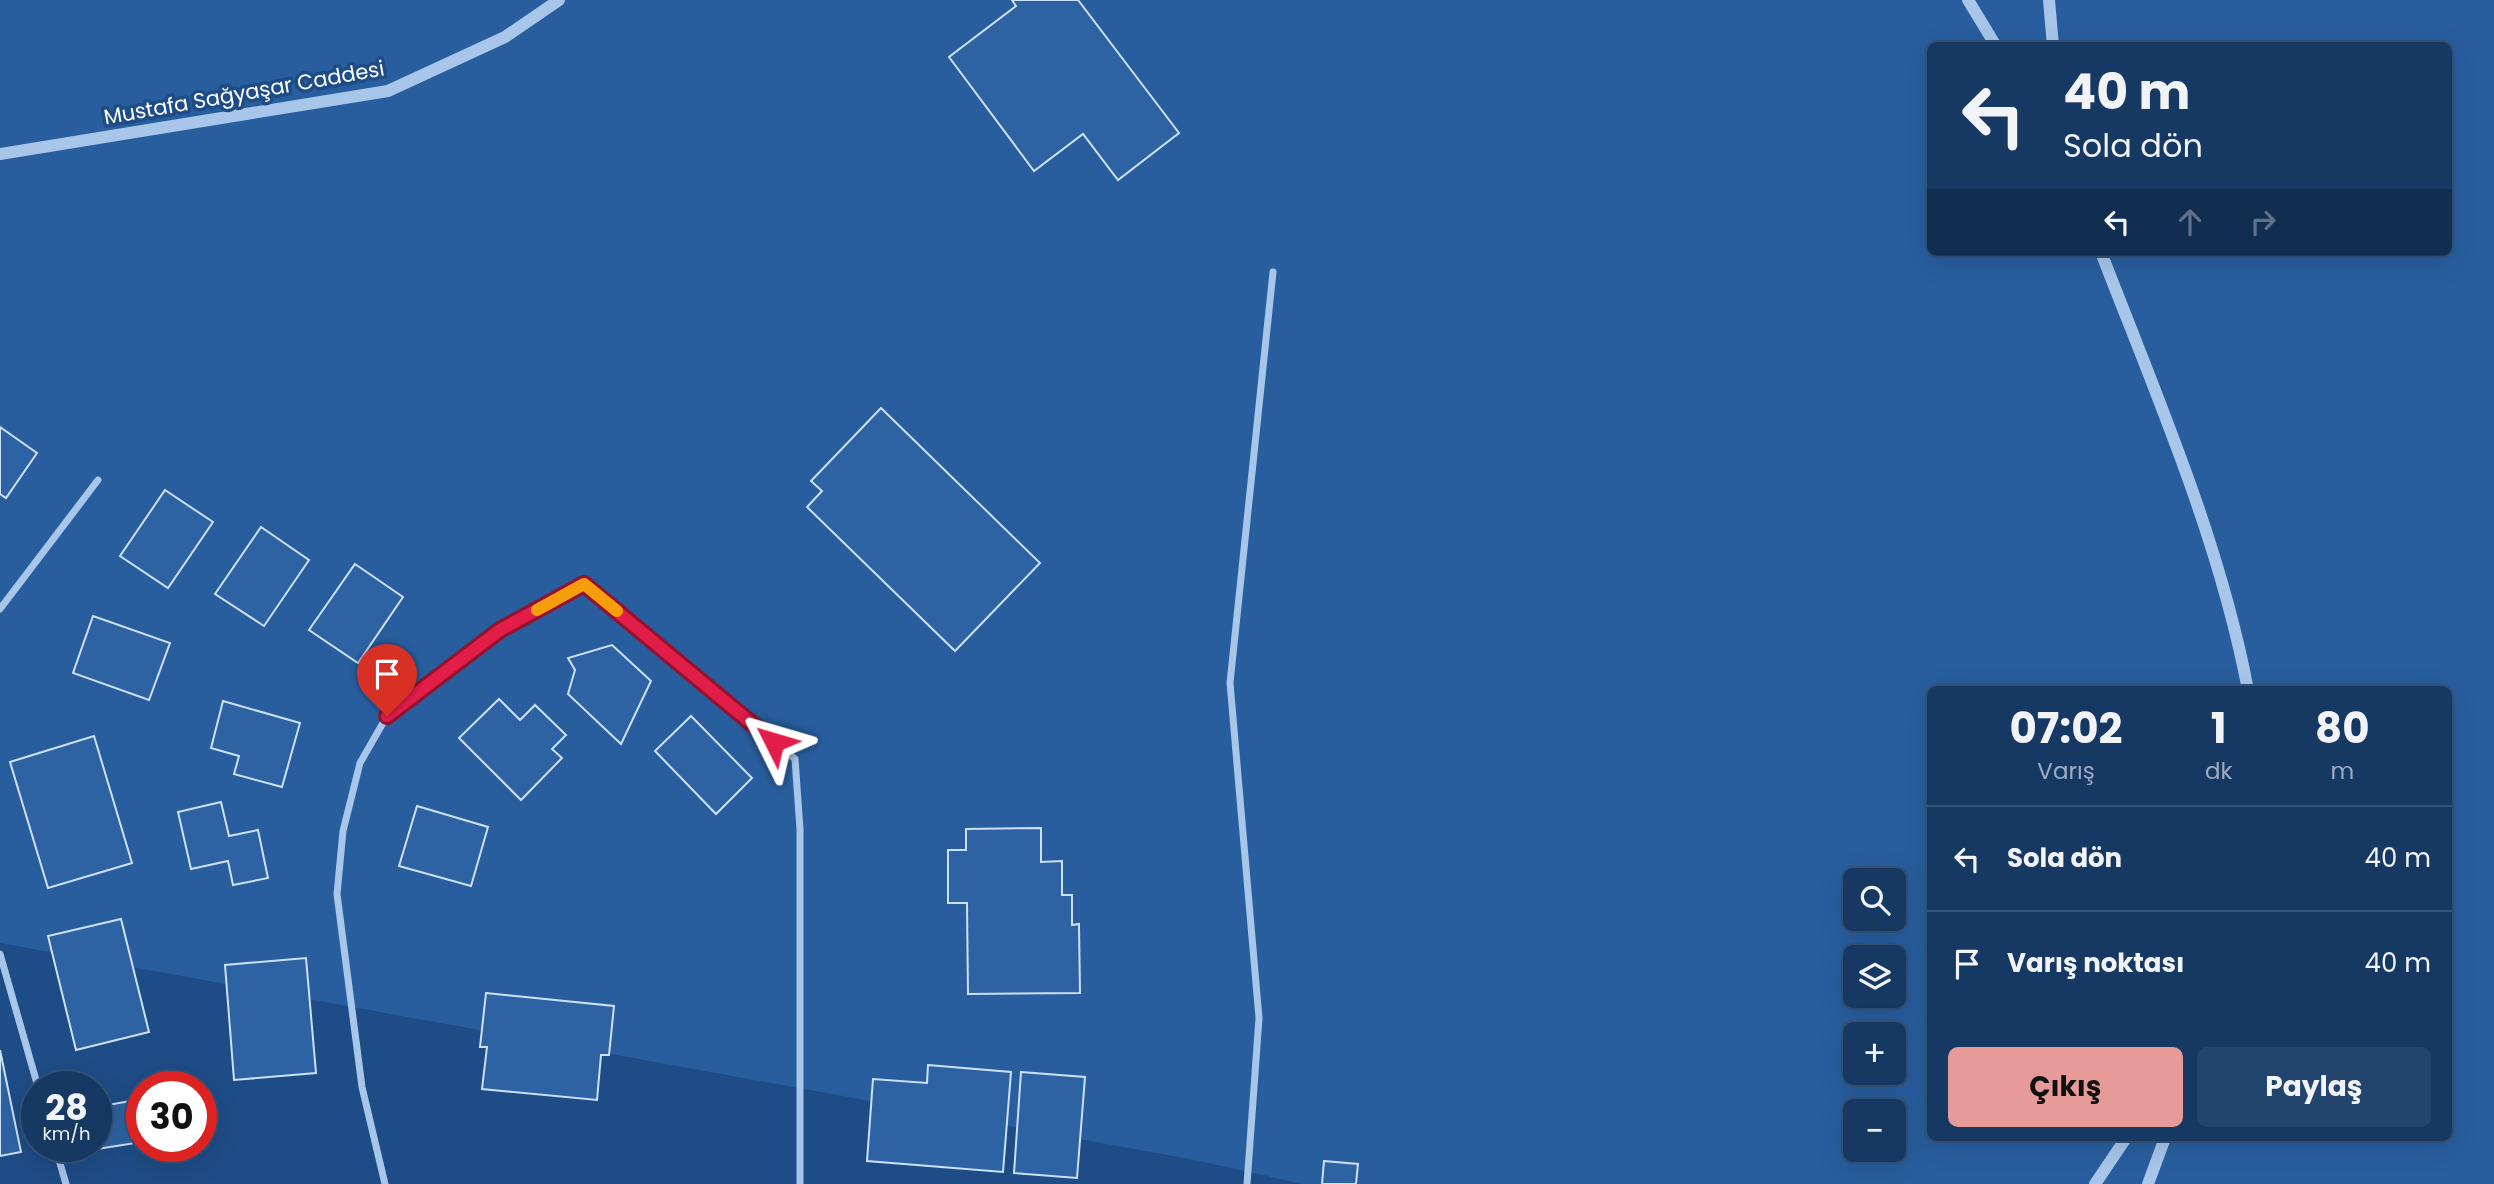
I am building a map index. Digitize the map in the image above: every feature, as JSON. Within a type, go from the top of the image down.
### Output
[{"type":"street","name":"Mustafa Sağyaşar Caddesi","points":[[0,154],[388,91],[505,37],[558,0]]},
{"type":"street","points":[[1968,0],[1994,42]]},
{"type":"street","points":[[2049,0],[2053,42]]},
{"type":"street","points":[[2103,256],[2184,468],[2235,624],[2247,686]]},
{"type":"street","points":[[1247,1184],[1259,1018],[1230,682],[1273,272]]},
{"type":"street","points":[[0,609],[98,480]]},
{"type":"street","points":[[385,1184],[362,1087],[338,894],[343,831],[360,763],[387,716],[500,630],[584,584],[795,759],[800,842],[800,1184]]},
{"type":"street","points":[[0,954],[33,1071]]},
{"type":"street","points":[[2095,1184],[2124,1141]]},
{"type":"street","points":[[2148,1184],[2164,1141]]},
{"type":"street","points":[[60,1162],[66,1184]]},
{"type":"street","points":[[2154,1167],[2155,1184]]},
{"type":"shaded area","points":[[0,0],[2494,0],[2494,1184],[1303,1184],[1195,1160],[0,943]]},
{"type":"building","points":[[1012,0],[1078,0],[1179,133],[1118,180],[1083,134],[1034,171],[949,57],[1016,6]]},
{"type":"building","points":[[881,408],[1040,563],[955,651],[807,507],[822,491],[811,481]]},
{"type":"building","points":[[0,427],[37,453],[6,498],[0,494]]},
{"type":"building","points":[[165,490],[213,522],[168,588],[120,556]]},
{"type":"building","points":[[261,527],[309,560],[264,626],[215,594]]},
{"type":"building","points":[[355,564],[403,597],[358,663],[309,630]]},
{"type":"building","points":[[93,616],[170,643],[149,700],[73,673]]},
{"type":"building","points":[[612,645],[651,681],[621,744],[568,694],[575,670],[568,658]]},
{"type":"building","points":[[499,699],[520,720],[535,705],[566,735],[552,749],[562,758],[521,800],[459,738]]},
{"type":"building","points":[[223,701],[300,723],[282,787],[234,774],[239,756],[211,748]]},
{"type":"building","points":[[691,716],[752,778],[716,814],[655,751]]},
{"type":"building","points":[[94,736],[132,863],[48,888],[10,762]]},
{"type":"building","points":[[221,802],[229,836],[258,830],[268,878],[233,885],[228,861],[191,869],[178,812]]},
{"type":"building","points":[[417,806],[488,827],[471,886],[399,866]]},
{"type":"building","points":[[1041,828],[1041,862],[1062,861],[1062,895],[1072,895],[1072,925],[1079,924],[1080,993],[968,994],[967,903],[948,903],[948,850],[966,850],[966,829]]},
{"type":"building","points":[[121,919],[149,1032],[76,1050],[48,936]]},
{"type":"building","points":[[306,958],[316,1073],[234,1080],[225,965]]},
{"type":"building","points":[[486,993],[614,1006],[609,1055],[601,1055],[597,1100],[482,1089],[487,1047],[480,1047]]},
{"type":"building","points":[[0,1050],[21,1152],[0,1156]]},
{"type":"building","points":[[928,1065],[1011,1072],[1003,1172],[867,1161],[873,1079],[927,1083]]},
{"type":"building","points":[[1021,1072],[1085,1077],[1077,1178],[1014,1173]]},
{"type":"building","points":[[126,1102],[126,1144],[112,1147],[112,1104]]},
{"type":"building","points":[[1324,1161],[1358,1164],[1356,1184],[1322,1184]]},
{"type":"slow traffic","points":[[537,610],[584,584],[617,611]]},
{"type":"route","points":[[387,716],[500,630],[584,584],[774,742]]}]
